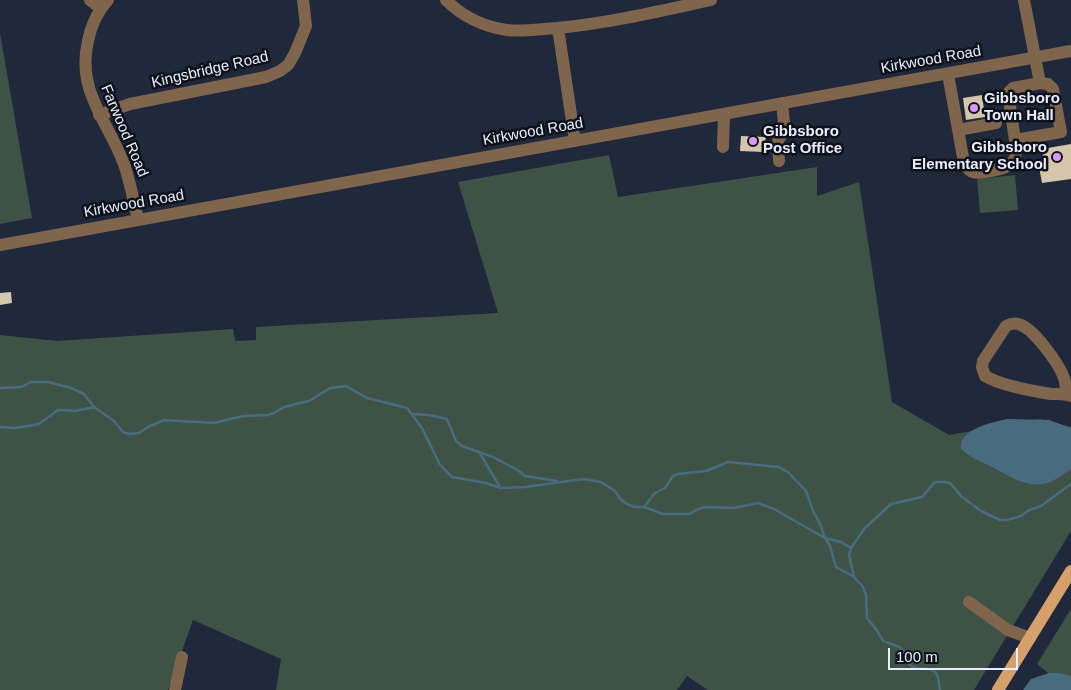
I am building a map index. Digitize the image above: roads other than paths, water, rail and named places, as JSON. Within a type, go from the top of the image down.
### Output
[{"type":"main road","points":[[998,690],[1071,571]]},
{"type":"street","name":"Kingsbridge Road","points":[[99,115],[130,104],[266,77],[280,71],[288,65],[295,53],[306,26],[303,0]]},
{"type":"street","points":[[446,0],[466,16],[485,25],[507,30],[590,25],[656,6],[712,0]]},
{"type":"street","points":[[1024,0],[1040,83]]},
{"type":"street","name":"Farwood Road","points":[[99,3],[91,27],[85,62],[89,91],[123,163],[138,220]]},
{"type":"street","points":[[558,28],[575,142]]},
{"type":"street","name":"Kirkwood Road","points":[[0,246],[1071,51]]},
{"type":"street","points":[[948,74],[964,165],[970,171],[977,174],[1006,169],[1016,154],[1008,93],[1013,88],[1040,83],[1048,84],[1054,89],[1061,132],[1015,140]]},
{"type":"street","points":[[779,161],[778,142],[784,123],[782,103]]},
{"type":"street","points":[[723,147],[724,114]]},
{"type":"street","points":[[959,134],[996,124]]},
{"type":"street","points":[[1017,324],[1024,326],[1049,352],[1064,377],[1068,395],[1052,394],[1002,384],[985,376],[982,367],[983,361],[1006,326],[1017,324]]},
{"type":"street","points":[[969,602],[1008,630],[1030,638]]},
{"type":"street","points":[[175,690],[182,657]]},
{"type":"water","points":[[1008,419],[1049,420],[1071,428],[1071,469],[1050,482],[1031,484],[1013,478],[972,457],[961,449],[965,436],[971,432],[986,425]]},
{"type":"water","points":[[1049,673],[1071,676],[1071,690],[1023,690],[1031,679]]},
{"type":"waterway","points":[[0,388],[21,387],[31,382],[48,382],[71,388],[84,394],[94,407],[114,421],[123,432],[130,434],[139,433],[164,420],[214,423],[243,416],[268,415],[284,407],[309,401],[330,388],[346,386],[367,398],[407,408],[422,428],[440,465],[452,477],[486,483],[501,488],[525,487],[583,479],[601,482],[615,491],[621,500],[627,504],[634,507],[644,507],[663,514],[690,514],[705,507],[734,508],[758,503],[774,509],[825,538],[830,546],[836,567],[854,577],[863,587],[866,595],[867,618],[883,641],[901,648],[908,663],[913,667],[935,672],[940,690]]},
{"type":"waterway","points":[[0,427],[15,428],[39,424],[58,410],[75,411],[95,407]]},
{"type":"waterway","points":[[413,414],[447,419],[456,441],[462,446],[493,457],[525,476],[557,481]]},
{"type":"waterway","points":[[479,452],[500,487]]},
{"type":"waterway","points":[[644,507],[655,493],[665,488],[673,476],[678,474],[706,471],[728,462],[779,467],[789,473],[806,491],[825,538],[841,542],[851,548]]},
{"type":"waterway","points":[[854,577],[849,555],[851,548],[865,528],[891,504],[922,497],[935,482],[950,483],[962,497],[981,511],[1000,520],[1021,516],[1029,510],[1041,506],[1071,484]]},
{"type":"place","name":"Gibbsboro Town Hall","points":[[974,108]]},
{"type":"place","name":"Gibbsboro Post Office","points":[[753,141]]},
{"type":"place","name":"Gibbsboro Elementary School","points":[[1057,157]]}]
